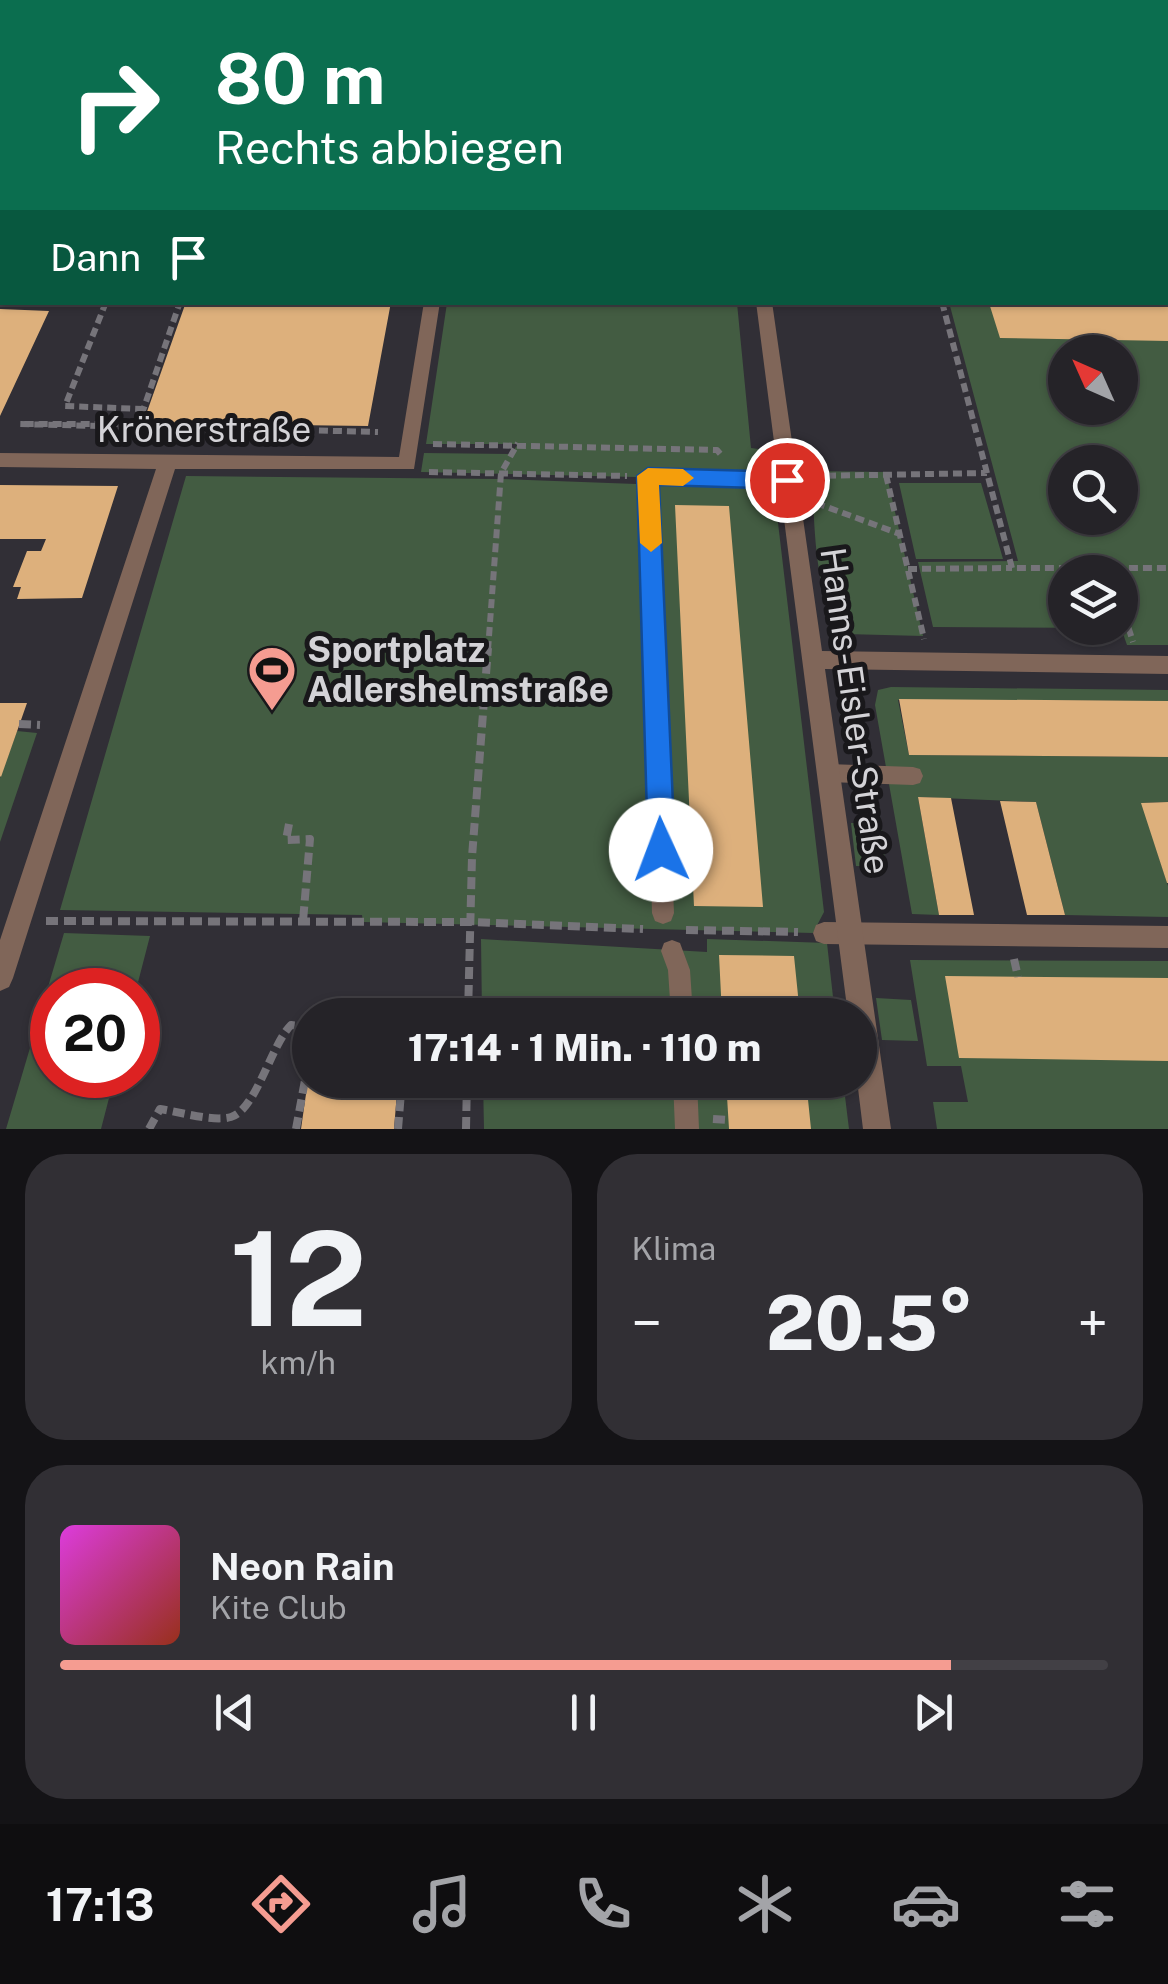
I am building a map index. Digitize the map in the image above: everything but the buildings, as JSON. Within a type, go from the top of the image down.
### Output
[{"type":"street","points":[[414,468],[432,305]]},
{"type":"street","name":"Hanns-Eisler-Straße","points":[[765,305],[797,478],[813,660],[828,773],[837,933],[877,1129]]},
{"type":"street","name":"Krönerstraße","points":[[0,460],[414,468]]},
{"type":"street","points":[[0,978],[168,462]]},
{"type":"street","points":[[813,660],[1168,666]]},
{"type":"lane","points":[[662,921],[648,476],[797,478]]},
{"type":"lane","points":[[828,773],[913,776]]},
{"type":"lane","points":[[837,933],[1168,937]]},
{"type":"lane","points":[[672,951],[680,998]]},
{"type":"lane","points":[[686,1098],[687,1129]]},
{"type":"path","points":[[105,305],[65,406],[144,408]]},
{"type":"path","points":[[136,430],[179,305]]},
{"type":"path","points":[[943,305],[1012,568]]},
{"type":"path","points":[[136,430],[134,427],[20,424],[136,430],[378,432]]},
{"type":"path","points":[[468,998],[470,922],[502,473],[518,443]]},
{"type":"path","points":[[426,444],[717,450],[743,480]]},
{"type":"path","points":[[414,468],[648,476]]},
{"type":"path","points":[[886,474],[926,651]]},
{"type":"path","points":[[797,478],[987,474]]},
{"type":"path","points":[[810,501],[900,534]]},
{"type":"path","points":[[1138,569],[1168,568]]},
{"type":"path","points":[[908,569],[1048,569]]},
{"type":"path","points":[[1134,645],[1140,665]]},
{"type":"path","points":[[19,724],[40,726]]},
{"type":"path","points":[[289,824],[286,840],[310,839],[303,921]]},
{"type":"path","points":[[45,921],[662,921]]},
{"type":"path","points":[[704,930],[837,933]]},
{"type":"path","points":[[149,1129],[160,1110],[229,1118],[244,1110],[281,1034],[292,1025]]},
{"type":"path","points":[[296,1129],[302,1098]]},
{"type":"path","points":[[398,1129],[401,1098]]},
{"type":"path","points":[[466,1129],[467,1098]]},
{"type":"green space","points":[[447,305],[737,305],[751,448],[766,450],[767,480],[421,472],[424,453],[511,454],[518,444],[426,444]]},
{"type":"green space","points":[[950,306],[1168,308],[1168,645],[1138,645],[1138,555],[1048,555],[1048,628],[933,627],[918,562],[1018,561]]},
{"type":"green space","points":[[811,471],[886,472],[923,636],[845,634],[834,618],[821,578]]},
{"type":"green space","points":[[186,476],[501,479],[774,489],[824,912],[813,933],[363,922],[362,915],[60,910]]},
{"type":"green space","points":[[899,483],[981,483],[1003,559],[916,559]]},
{"type":"green space","points":[[878,690],[1168,690],[1168,701],[898,700],[909,755],[1168,757],[1168,802],[1142,803],[1168,886],[1168,917],[1065,915],[1036,802],[918,797],[939,915],[912,914],[875,705]]},
{"type":"green space","points":[[17,731],[37,733],[0,842],[0,778]]},
{"type":"green space","points":[[851,823],[881,824],[886,867],[856,866]]},
{"type":"green space","points":[[64,933],[150,936],[142,968],[54,968]]},
{"type":"green space","points":[[481,939],[707,952],[707,939],[827,943],[833,998],[482,998]]},
{"type":"green space","points":[[910,960],[1168,961],[1168,1129],[937,1129],[933,1102],[968,1102],[961,1066],[927,1066]]},
{"type":"green space","points":[[877,998],[911,1000],[918,1041],[882,1040]]},
{"type":"green space","points":[[30,1048],[30,1098],[109,1098],[101,1129],[6,1129]]},
{"type":"green space","points":[[483,1098],[845,1098],[849,1129],[484,1129]]},
{"type":"slow traffic","points":[[651,543],[648,476],[683,478]]},
{"type":"place","name":"Sportplatz Adlershelmstraße","points":[[272,712]]},
{"type":"route","points":[[661,850],[648,476],[787,480]]}]
